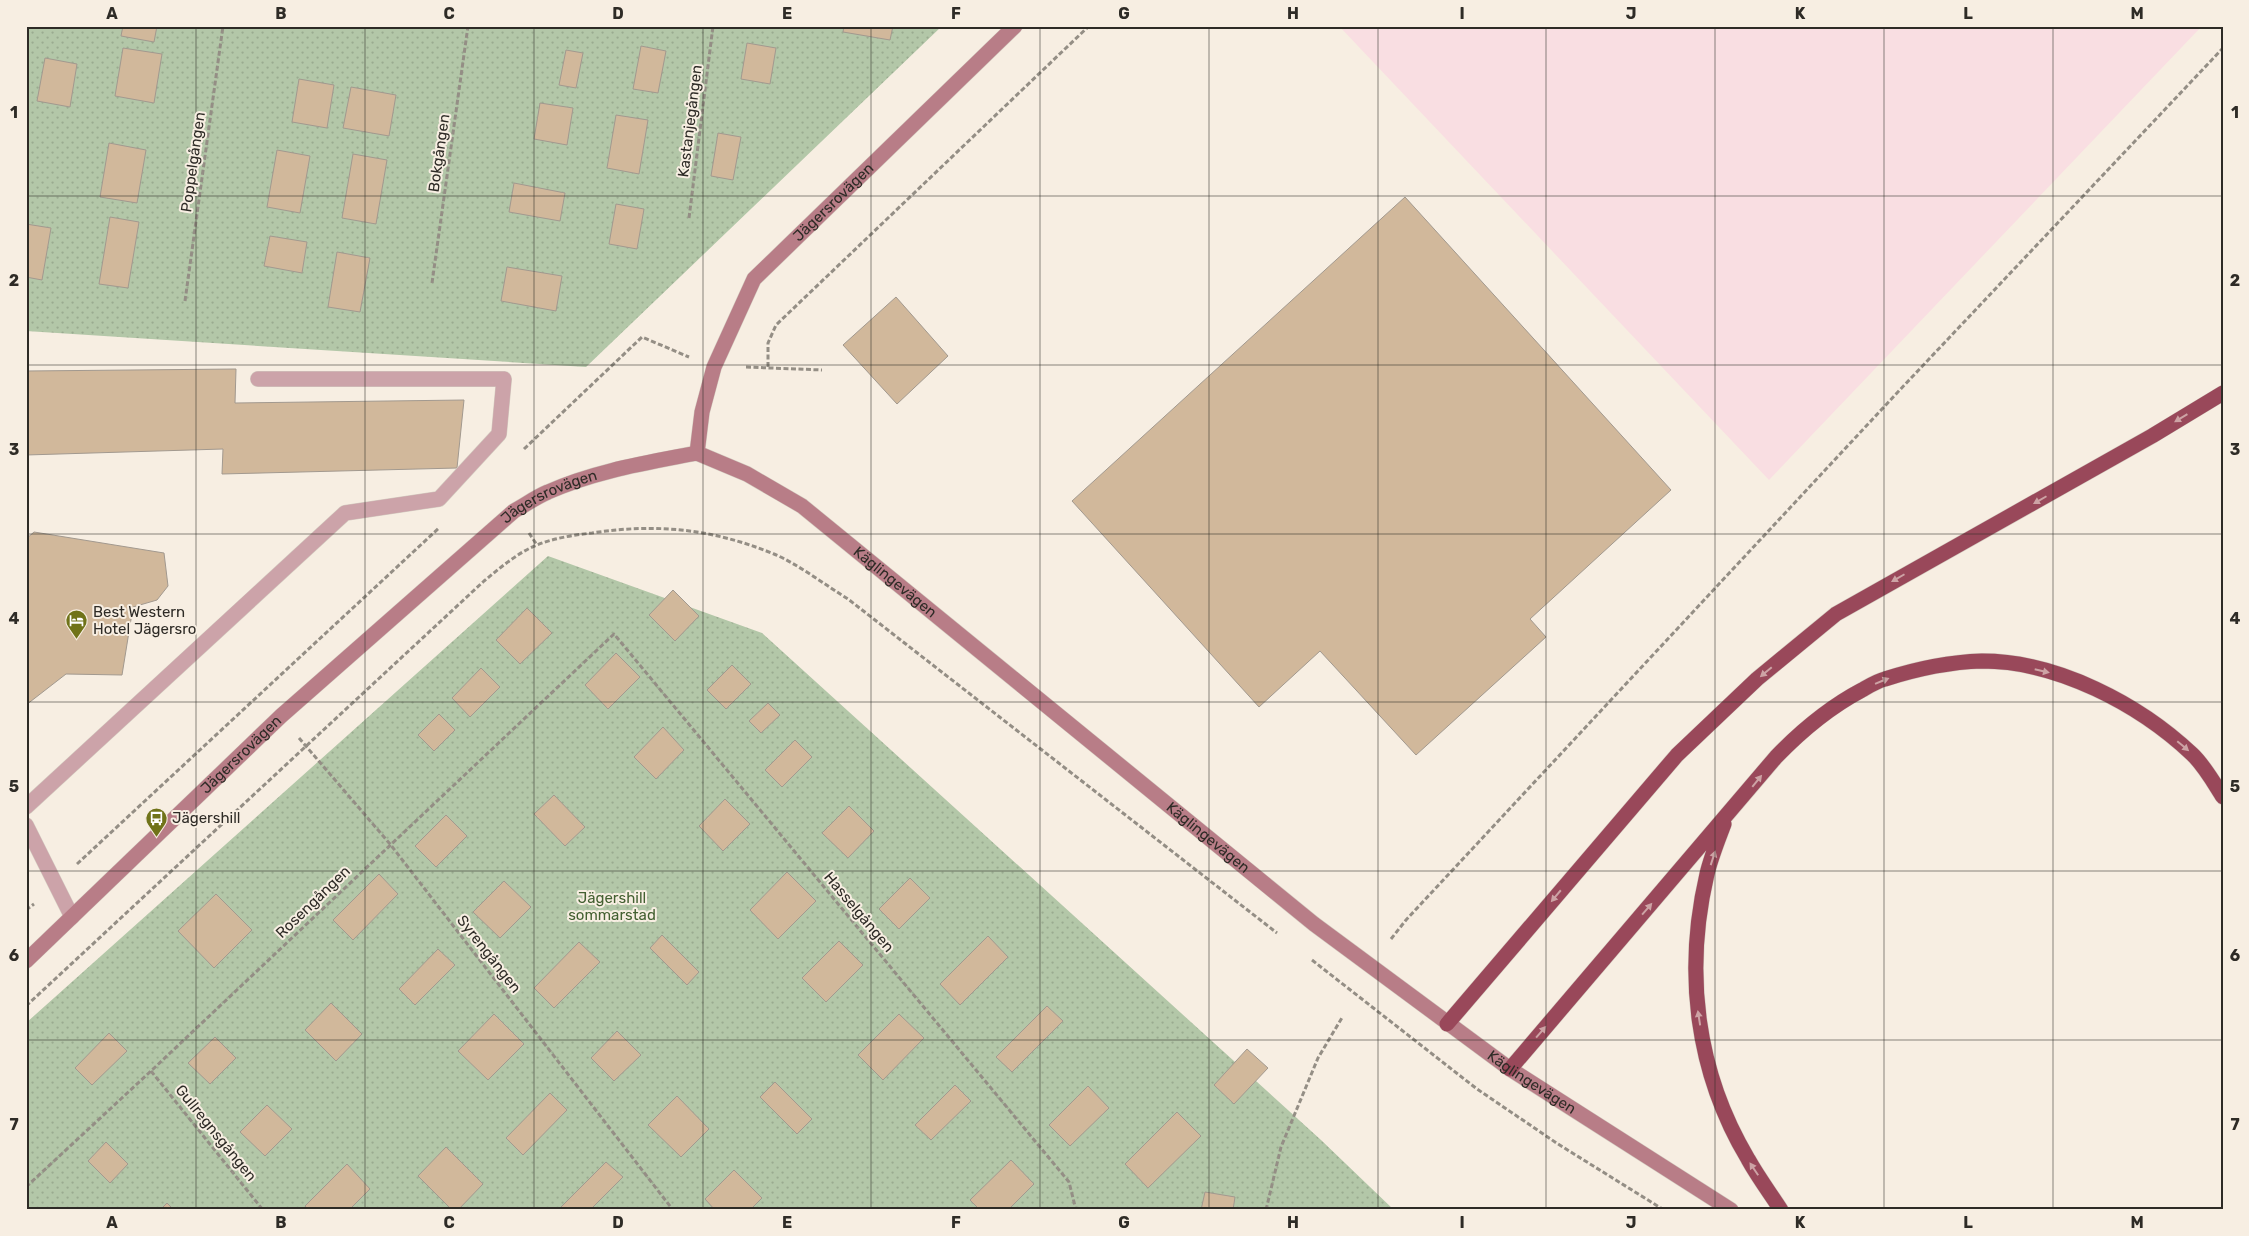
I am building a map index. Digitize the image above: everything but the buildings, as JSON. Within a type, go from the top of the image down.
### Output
[{"type":"highway","points":[[1447,1024],[1676,755],[1757,679],[1836,614],[2152,436],[2223,393]]},
{"type":"highway","points":[[1510,1069],[1776,758],[1799,734],[1838,702],[1884,679],[1932,667],[1982,661],[2023,666],[2067,676],[2112,696],[2154,722],[2194,755],[2223,797]]},
{"type":"highway","points":[[1726,818],[1708,873],[1702,903],[1697,936],[1695,996],[1704,1054],[1724,1111],[1747,1158],[1781,1210]]},
{"type":"main road","name":"Jägersrovägen","points":[[26,961],[281,716],[514,511],[546,493],[584,478],[697,453],[702,412],[714,367],[754,279],[1015,26]]},
{"type":"main road","name":"Käglingevägen","points":[[697,453],[747,474],[802,506],[1314,924],[1510,1069],[1731,1210]]},
{"type":"lane","points":[[26,807],[345,513],[439,499],[499,434],[504,379],[258,379]]},
{"type":"lane","points":[[26,825],[72,917]]},
{"type":"path","name":"Poppelgången","points":[[185,302],[223,26]]},
{"type":"path","name":"Bokgången","points":[[432,283],[468,26]]},
{"type":"path","name":"Kastanjegången","points":[[689,218],[713,26]]},
{"type":"path","points":[[768,367],[768,343],[776,324],[1090,26]]},
{"type":"path","points":[[1391,939],[1406,920],[2223,48]]},
{"type":"path","points":[[517,455],[642,337],[714,367],[822,370]]},
{"type":"path","points":[[26,1006],[180,861],[307,747],[484,581],[512,559],[537,545],[574,536],[618,529],[662,527],[714,534],[776,554],[848,599],[1280,936]]},
{"type":"path","name":"Rosengången","points":[[26,1187],[614,634]]},
{"type":"path","name":"Hasselgången","points":[[614,634],[1069,1182],[1076,1210]]},
{"type":"path","name":"Syrengången","points":[[281,716],[390,844],[673,1210]]},
{"type":"path","points":[[1304,954],[1476,1089],[1664,1210]]},
{"type":"path","points":[[1266,1210],[1281,1147],[1318,1058],[1343,1016]]},
{"type":"path","name":"Gullregnsgången","points":[[151,1071],[263,1210]]},
{"type":"shaded area","points":[[1339,26],[2202,26],[1769,480]]},
{"type":"green space","points":[[26,26],[942,26],[586,367],[26,331]]},
{"type":"green space","name":"Jägershill sommarstad","points":[[548,556],[762,633],[1321,1140],[1394,1210],[26,1210],[26,1023]]},
{"type":"place","name":"Best Western Hotel Jägersro","points":[[77,640]]},
{"type":"place","name":"Jägershill","points":[[156,837]]}]
